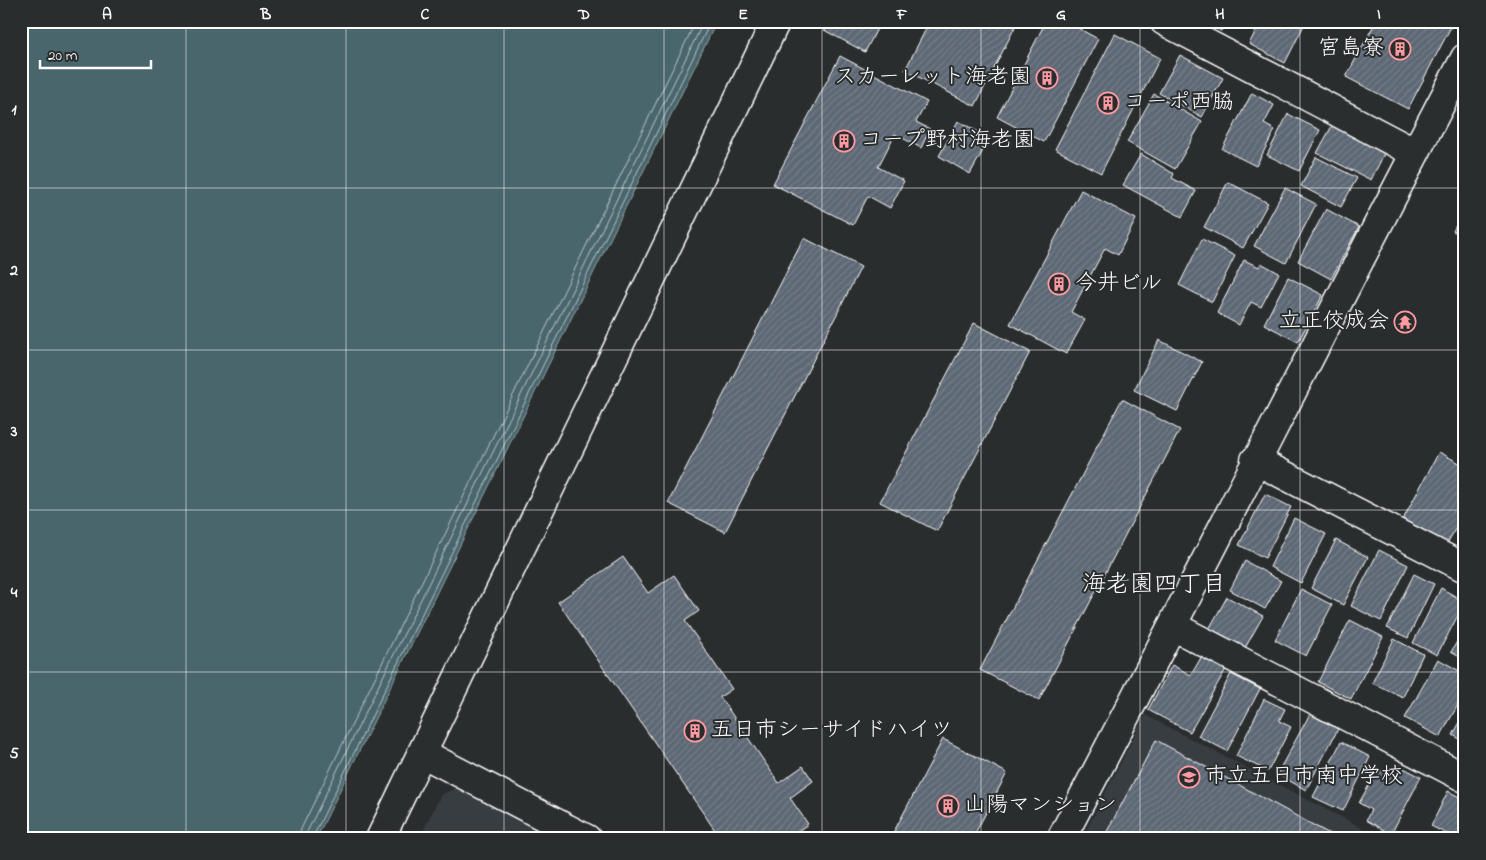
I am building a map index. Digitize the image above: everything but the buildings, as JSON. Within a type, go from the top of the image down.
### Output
[{"type":"street","points":[[380,839],[776,21]]},
{"type":"street","points":[[1164,21],[1414,153]]},
{"type":"street","points":[[1061,839],[1173,626],[1255,460],[1465,58]]},
{"type":"street","points":[[1255,460],[1465,568]]},
{"type":"street","points":[[1173,626],[1465,778]]},
{"type":"street","points":[[422,753],[587,839]]},
{"type":"shaded area","name":"市立五日市南中学校","points":[[1145,715],[1383,839],[1082,839]]},
{"type":"shaded area","points":[[456,788],[553,839],[419,839],[441,795]]},
{"type":"water","points":[[21,21],[717,21],[316,839],[21,839]]},
{"type":"place","name":"宮島寮","points":[[1400,49]]},
{"type":"place","name":"スカーレット海老園","points":[[1047,78]]},
{"type":"place","name":"コーポ西脇","points":[[1108,103]]},
{"type":"place","name":"コープ野村海老園","points":[[844,141]]},
{"type":"place","name":"今井ビル","points":[[1059,284]]},
{"type":"place","name":"立正佼成会","points":[[1405,322]]},
{"type":"place","name":"五日市シーサイドハイツ","points":[[695,731]]},
{"type":"place","name":"市立五日市南中学校","points":[[1189,777]]},
{"type":"place","name":"山陽マンション","points":[[948,806]]},
{"type":"district","name":"海老園四丁目","points":[[1154,585]]}]
